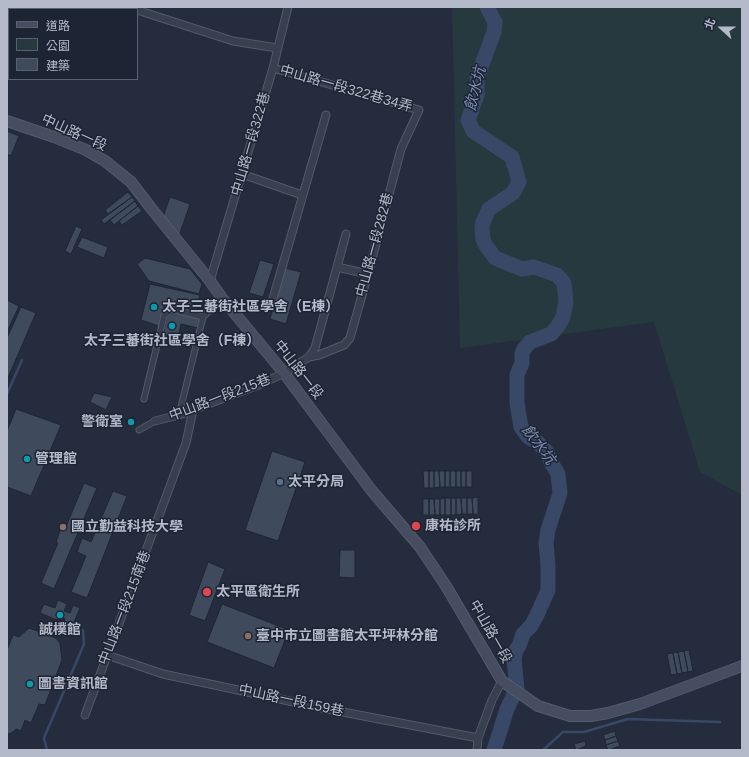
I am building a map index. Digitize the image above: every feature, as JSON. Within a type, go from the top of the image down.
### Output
[{"type":"main road","name":"中山路一段","points":[[7,121],[54,136],[86,150],[105,161],[131,182],[222,298],[284,373],[372,491],[420,547],[453,597],[502,681]]},
{"type":"main road","points":[[502,681],[538,706],[570,716],[599,715],[640,704],[742,666]]},
{"type":"street","name":"中山路一段322巷","points":[[210,281],[273,68],[288,7]]},
{"type":"street","points":[[138,10],[233,41],[277,48]]},
{"type":"street","name":"中山路一段322巷34弄","points":[[273,68],[419,110]]},
{"type":"street","name":"中山路一段282巷","points":[[284,373],[309,357],[319,355],[344,345],[350,338],[401,149],[419,110]]},
{"type":"street","points":[[272,302],[326,116]]},
{"type":"street","points":[[242,174],[302,195]]},
{"type":"street","points":[[309,357],[315,348],[346,234]]},
{"type":"street","points":[[337,267],[368,274]]},
{"type":"street","points":[[179,415],[203,317],[222,298]]},
{"type":"street","points":[[144,399],[164,316],[171,309],[203,317]]},
{"type":"street","name":"中山路一段215巷","points":[[155,421],[193,410],[261,384],[284,373]]},
{"type":"street","name":"中山路一段215南巷","points":[[85,715],[186,443],[193,410]]},
{"type":"street","points":[[139,430],[155,421]]},
{"type":"street","name":"中山路一段159巷","points":[[107,655],[163,674],[318,707],[478,738]]},
{"type":"street","points":[[477,750],[478,738],[492,700],[502,681]]},
{"type":"green space","points":[[452,7],[742,7],[742,495],[700,472],[654,322],[460,348]]},
{"type":"building","points":[[7,131],[19,136],[11,156],[7,154]]},
{"type":"building","points":[[128,192],[132,197],[108,214],[105,210]]},
{"type":"building","points":[[132,197],[135,201],[104,224],[101,220]]},
{"type":"building","points":[[170,197],[190,204],[178,239],[163,217]]},
{"type":"building","points":[[135,201],[138,206],[114,225],[110,220]]},
{"type":"building","points":[[138,206],[142,211],[122,225],[119,221]]},
{"type":"building","points":[[76,226],[82,229],[71,254],[65,251]]},
{"type":"building","points":[[82,237],[108,247],[104,258],[77,247]]},
{"type":"building","points":[[145,258],[190,269],[202,284],[199,294],[149,281],[137,264]]},
{"type":"building","points":[[260,260],[274,264],[263,297],[249,293]]},
{"type":"building","points":[[285,268],[301,272],[286,324],[270,319]]},
{"type":"building","name":"太子三蕃街社區學舍（E棟）","points":[[150,284],[200,295],[196,311],[165,303],[159,326],[141,320]]},
{"type":"building","points":[[7,300],[19,306],[7,332]]},
{"type":"building","points":[[21,307],[36,313],[7,380],[7,338]]},
{"type":"building","name":"太子三蕃街社區學舍（F棟）","points":[[175,311],[201,318],[198,328],[181,324],[178,339],[163,335],[167,317]]},
{"type":"building","points":[[94,393],[112,397],[106,410],[90,402]]},
{"type":"building","name":"管理館","points":[[16,409],[61,425],[31,496],[7,487],[7,431]]},
{"type":"building","name":"警衛室","points":[[134,418],[135,424],[128,425],[126,419]]},
{"type":"building","name":"太平分局","points":[[272,451],[305,462],[278,541],[245,530]]},
{"type":"building","points":[[423,471],[429,471],[429,488],[424,488]]},
{"type":"building","points":[[429,471],[434,471],[434,488],[429,488]]},
{"type":"building","points":[[434,471],[439,471],[440,487],[434,488]]},
{"type":"building","points":[[439,471],[445,471],[445,487],[440,487]]},
{"type":"building","points":[[445,471],[450,471],[450,487],[445,487]]},
{"type":"building","points":[[450,471],[456,471],[456,487],[450,487]]},
{"type":"building","points":[[456,471],[461,471],[461,487],[456,487]]},
{"type":"building","points":[[461,471],[466,471],[466,487],[461,487]]},
{"type":"building","points":[[466,471],[472,471],[472,487],[466,487]]},
{"type":"building","points":[[84,483],[97,488],[54,589],[41,583],[58,543],[56,542],[61,528],[65,529]]},
{"type":"building","points":[[113,491],[127,496],[87,598],[71,592],[86,556],[77,552],[82,538],[91,542]]},
{"type":"building","points":[[478,497],[478,514],[473,514],[472,498]]},
{"type":"building","points":[[445,498],[445,515],[440,515],[440,499]]},
{"type":"building","points":[[445,498],[451,498],[451,515],[445,515]]},
{"type":"building","points":[[451,498],[456,498],[456,515],[451,515]]},
{"type":"building","points":[[456,498],[461,498],[462,514],[456,515]]},
{"type":"building","points":[[461,498],[467,498],[467,514],[462,514]]},
{"type":"building","points":[[467,498],[472,498],[473,514],[467,514]]},
{"type":"building","points":[[423,499],[429,499],[429,515],[423,515]]},
{"type":"building","points":[[429,499],[434,499],[435,515],[429,515]]},
{"type":"building","points":[[434,499],[440,499],[440,515],[435,515]]},
{"type":"building","points":[[340,550],[355,550],[355,578],[339,577]]},
{"type":"building","name":"太平區衛生所","points":[[208,562],[225,569],[205,621],[189,615]]},
{"type":"building","name":"誠樸館","points":[[58,600],[67,604],[64,611],[70,613],[73,605],[80,608],[71,629],[62,626],[65,619],[59,617],[57,620],[40,613],[44,604],[55,608]]},
{"type":"building","name":"臺中市立圖書館太平坪林分館","points":[[222,604],[289,630],[274,668],[207,642]]},
{"type":"building","name":"圖書資訊館","points":[[29,628],[56,638],[60,643],[62,660],[45,705],[39,704],[31,723],[25,720],[21,731],[16,729],[7,734],[7,650],[13,635],[19,637]]},
{"type":"building","points":[[689,650],[693,671],[688,672],[684,651]]},
{"type":"building","points":[[684,651],[688,672],[682,673],[678,652]]},
{"type":"building","points":[[678,652],[682,673],[677,674],[673,653]]},
{"type":"building","points":[[673,653],[677,674],[671,675],[667,654]]},
{"type":"building","points":[[615,731],[616,736],[605,740],[603,735]]},
{"type":"building","points":[[616,736],[618,741],[606,745],[605,740]]},
{"type":"building","points":[[585,741],[586,746],[576,750],[574,744]]},
{"type":"building","points":[[618,741],[620,746],[608,750],[606,745]]},
{"type":"waterway","name":"飲水坑","points":[[487,7],[495,22],[494,32],[477,78],[477,95],[468,120],[473,131],[512,157],[519,182],[513,193],[489,209],[483,222],[483,239],[495,258],[522,269],[534,267],[557,275],[564,283],[566,302],[563,317],[551,334],[530,342],[524,349],[522,353],[522,363],[517,375],[517,403],[521,427],[528,437],[537,442],[547,452],[558,474],[560,493],[548,530],[546,543],[548,590],[537,615],[531,626],[523,634],[516,650],[514,659],[517,688],[507,709],[494,750]]},
{"type":"waterway","points":[[7,394],[22,360]]},
{"type":"waterway","points":[[47,750],[44,738],[84,644],[83,630]]},
{"type":"waterway","points":[[543,750],[563,732],[584,732],[628,719],[720,722]]},
{"type":"place","name":"太子三蕃街社區學舍（E棟）","points":[[154,307]]},
{"type":"place","name":"太子三蕃街社區學舍（F棟）","points":[[172,326]]},
{"type":"place","name":"警衛室","points":[[131,422]]},
{"type":"place","name":"管理館","points":[[27,459]]},
{"type":"place","name":"太平分局","points":[[280,482]]},
{"type":"place","name":"康祐診所","points":[[416,526]]},
{"type":"place","name":"國立勤益科技大學","points":[[63,527]]},
{"type":"place","name":"太平區衛生所","points":[[207,592]]},
{"type":"place","name":"誠樸館","points":[[60,615]]},
{"type":"place","name":"臺中市立圖書館太平坪林分館","points":[[248,636]]},
{"type":"place","name":"圖書資訊館","points":[[30,684]]}]
